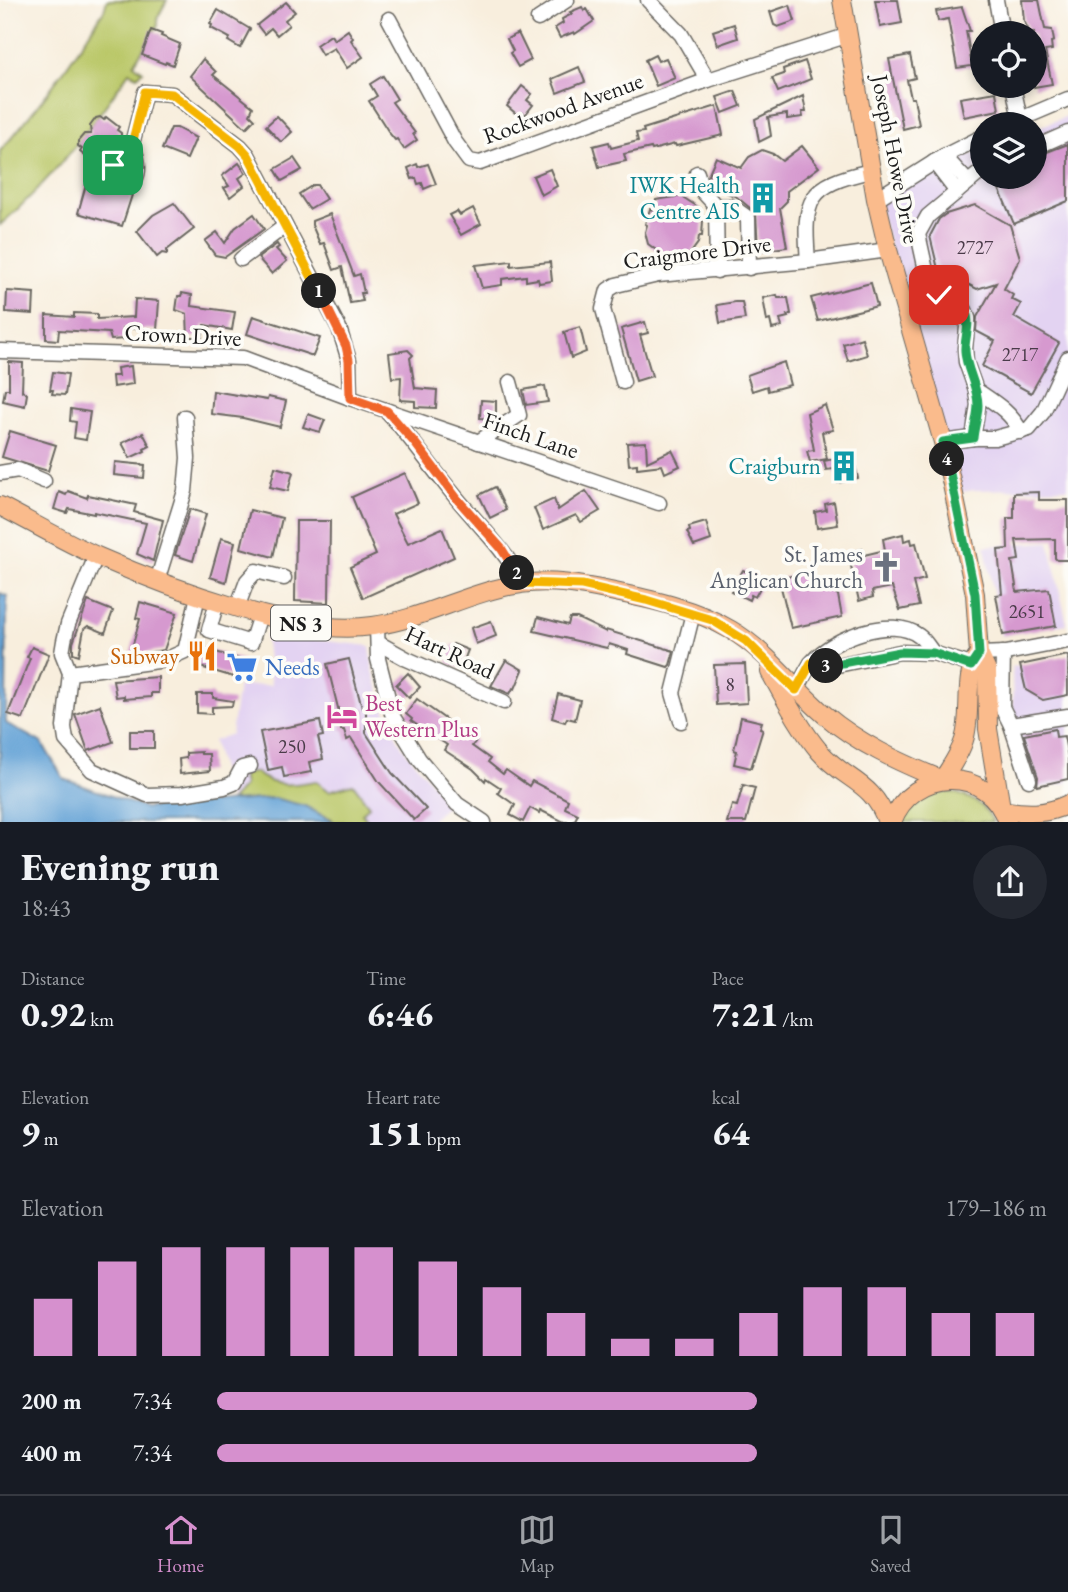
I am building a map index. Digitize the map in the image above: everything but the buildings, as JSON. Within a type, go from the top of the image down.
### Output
[{"type":"main road","name":"Joseph Howe Drive","points":[[842,0],[876,199],[943,442],[975,594],[975,660],[965,739],[942,779]]},
{"type":"main road","name":"NS 3","points":[[0,506],[96,556],[198,596],[260,615],[377,635],[401,621],[499,588],[523,583],[582,585],[693,613],[732,631],[758,651],[826,716],[859,740],[891,758],[942,779]]},
{"type":"main road","name":"NS 3","points":[[758,651],[807,736],[832,764],[871,792],[889,822]]},
{"type":"main road","name":"Joseph Howe Drive","points":[[975,660],[987,671],[994,707],[990,753],[1003,813]]},
{"type":"main road","points":[[889,822],[906,799],[942,779],[962,781],[980,787],[989,793],[1003,813],[1049,812],[1068,804]]},
{"type":"street","points":[[538,19],[567,0]]},
{"type":"street","points":[[648,0],[681,34],[708,80]]},
{"type":"street","points":[[996,0],[1000,21]]},
{"type":"street","name":"Rockwood Avenue","points":[[388,19],[455,142],[469,161],[480,163],[708,80],[849,35]]},
{"type":"street","points":[[132,144],[145,92],[172,94],[248,155],[339,328],[349,360],[350,398]]},
{"type":"street","points":[[1036,112],[1068,99]]},
{"type":"street","points":[[1047,142],[1068,133]]},
{"type":"street","points":[[876,199],[939,159],[970,144]]},
{"type":"street","points":[[939,159],[962,187]]},
{"type":"street","points":[[808,261],[806,214],[816,194],[836,181],[871,171]]},
{"type":"street","points":[[697,173],[703,192],[716,206],[717,271]]},
{"type":"street","points":[[970,181],[928,216],[918,234],[929,284],[939,295],[965,310],[968,318],[966,362],[976,390],[978,405],[973,438]]},
{"type":"street","points":[[716,206],[730,206],[748,218],[749,268]]},
{"type":"street","points":[[241,259],[285,226]]},
{"type":"street","name":"Craigmore Drive","points":[[623,382],[603,309],[608,290],[631,280],[658,275],[749,268],[888,250]]},
{"type":"street","name":"Crown Drive","points":[[0,351],[243,358],[387,411],[458,500],[501,548],[523,583]]},
{"type":"street","points":[[943,442],[995,438],[1029,429],[1044,412],[1068,358]]},
{"type":"street","points":[[478,442],[519,415],[510,382]]},
{"type":"street","points":[[976,390],[1015,419],[1021,432]]},
{"type":"street","name":"Finch Lane","points":[[387,411],[659,503]]},
{"type":"street","points":[[157,581],[185,491],[188,458],[185,417]]},
{"type":"street","points":[[0,473],[18,470],[44,481]]},
{"type":"street","points":[[96,556],[68,624],[62,653],[70,673],[64,727],[66,740],[92,770],[147,795],[182,794],[224,787],[234,783],[242,768],[250,766]]},
{"type":"street","points":[[237,608],[247,581],[256,571],[284,578]]},
{"type":"street","points":[[70,673],[165,660],[185,651],[198,596]]},
{"type":"street","points":[[217,602],[209,630],[251,643],[260,615]]},
{"type":"street","points":[[681,721],[673,693],[693,613]]},
{"type":"street","points":[[796,690],[811,663],[837,641],[850,636],[891,627],[907,630],[920,636],[933,653]]},
{"type":"street","points":[[377,635],[378,659],[393,717],[419,759],[457,804],[484,822]]},
{"type":"street","name":"Hart Road","points":[[377,635],[407,659],[503,702]]},
{"type":"street","points":[[811,663],[828,667],[900,652],[933,653],[975,660],[1068,640]]},
{"type":"street","points":[[1003,653],[994,707],[1011,725],[1029,780]]},
{"type":"street","points":[[1011,725],[1068,716]]},
{"type":"shaded area","points":[[1068,116],[1068,488],[974,490],[956,493],[876,194],[970,155],[970,189],[1047,189],[1047,124]]},
{"type":"shaded area","points":[[1049,542],[1067,624],[1001,636],[985,546]]},
{"type":"shaded area","points":[[265,634],[370,646],[373,671],[389,722],[402,747],[449,804],[429,822],[334,822],[305,806],[274,798],[230,801],[213,741],[231,734],[238,686],[271,685]]},
{"type":"shaded area","points":[[1068,656],[1068,783],[1029,790],[1013,711],[1012,667]]},
{"type":"green space","points":[[107,0],[167,0],[158,17],[158,25],[134,64],[143,71],[137,76],[129,72],[70,153],[37,190],[0,225],[0,151],[68,65],[104,10]]},
{"type":"green space","points":[[255,772],[277,783],[316,781],[329,791],[353,784],[369,806],[362,814],[369,822],[334,822],[331,818],[274,798],[230,801],[244,786],[242,775]]},
{"type":"green space","points":[[952,792],[976,802],[986,810],[993,822],[901,822],[922,800],[936,794]]},
{"type":"water","points":[[0,593],[7,596],[6,723],[42,743],[64,779],[145,808],[274,798],[305,806],[334,822],[0,822]]},
{"type":"place","name":"IWK Health Centre AIS","points":[[763,198]]},
{"type":"place","name":"Craigburn","points":[[844,466]]},
{"type":"place","name":"St. James Anglican Church","points":[[886,567]]},
{"type":"place","name":"Subway","points":[[202,656]]},
{"type":"place","name":"Needs","points":[[242,667]]},
{"type":"place","name":"Best Western Plus","points":[[342,716]]},
{"type":"route","points":[[113,165],[132,144],[145,92],[172,94],[240,146],[248,155],[339,328],[349,360],[350,398],[387,411],[458,500],[501,548],[523,583],[582,585],[613,591],[712,620],[746,641],[796,690],[811,663],[828,667],[900,652],[933,653],[971,666],[979,654],[975,594],[943,442],[973,438],[978,405],[976,390],[966,362],[968,318],[959,305],[939,295]]}]
